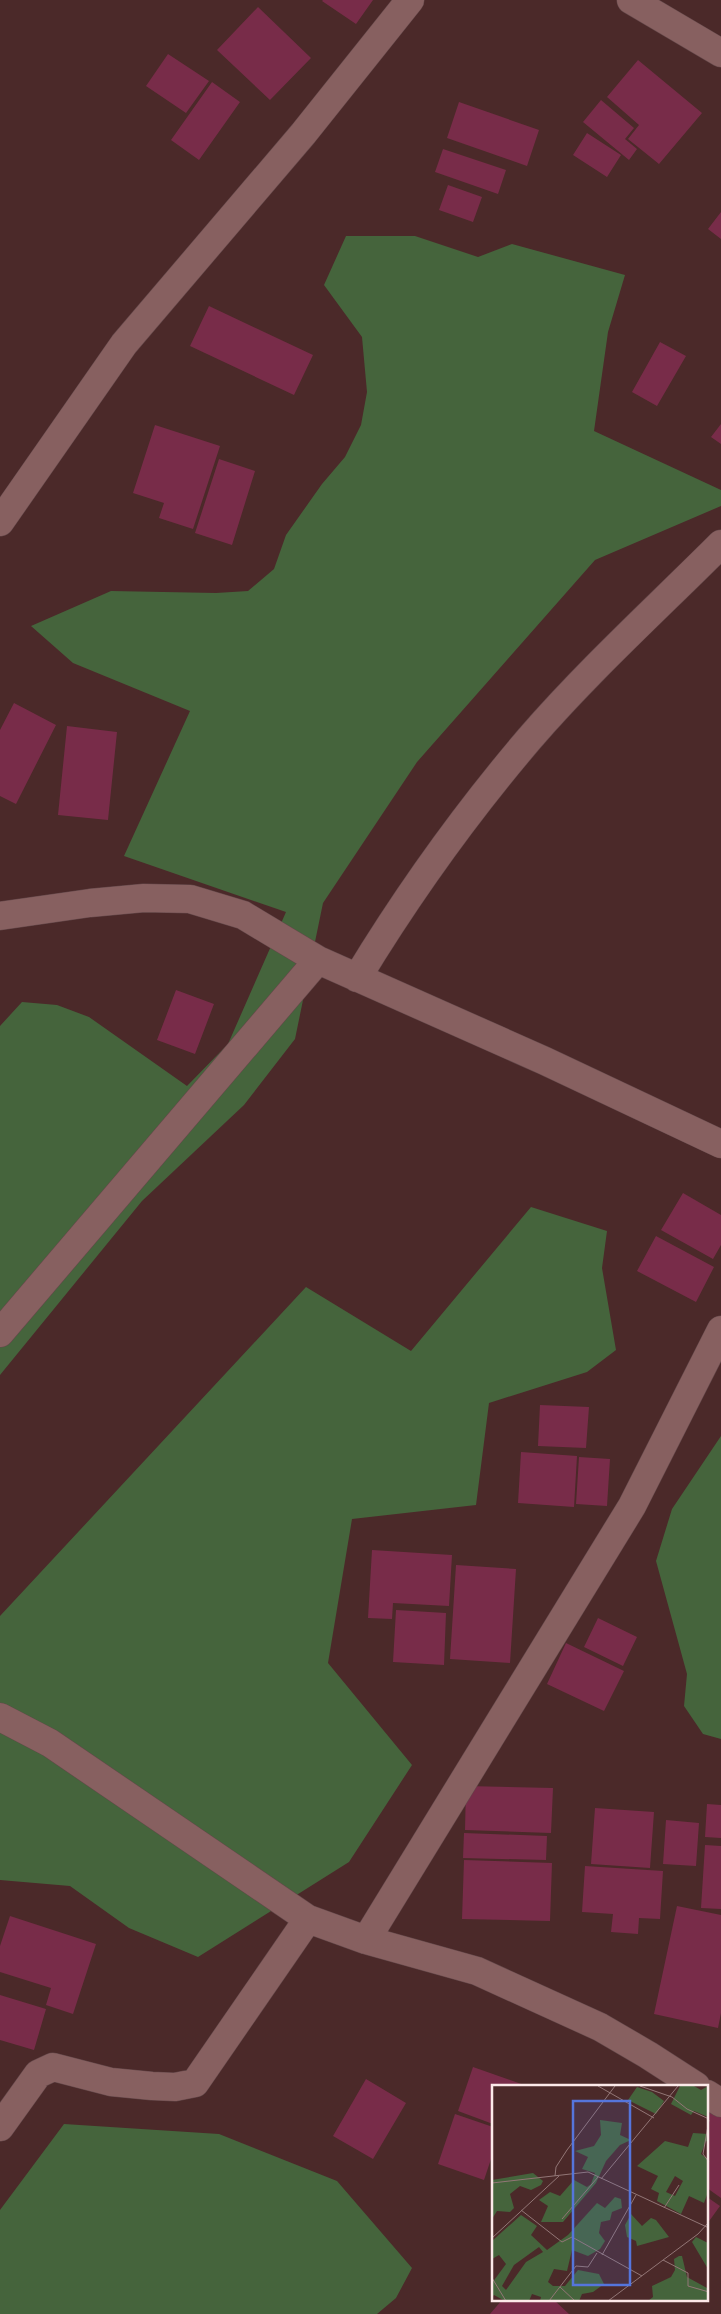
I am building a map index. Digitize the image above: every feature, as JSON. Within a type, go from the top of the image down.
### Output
[{"type":"street","points":[[0,522],[124,344],[303,134],[410,0]]},
{"type":"street","points":[[631,0],[721,54]]},
{"type":"street","points":[[357,978],[392,920],[478,802],[530,738],[583,681],[721,544]]},
{"type":"street","points":[[0,916],[90,903],[144,898],[190,899],[243,915],[318,960],[545,1061],[721,1144]]},
{"type":"street","points":[[0,1333],[318,960]]},
{"type":"street","points":[[366,1940],[632,1506],[721,1330]]},
{"type":"street","points":[[0,1717],[50,1743],[308,1919],[366,1940],[477,1971],[600,2027],[694,2085]]},
{"type":"street","points":[[0,2127],[38,2074],[53,2067],[112,2082],[175,2087],[195,2084],[308,1919]]},
{"type":"street","points":[[708,2095],[721,2103]]},
{"type":"green space","points":[[346,236],[415,236],[478,257],[512,244],[625,275],[608,332],[594,431],[721,490],[721,506],[595,560],[417,762],[323,903],[295,1039],[244,1105],[142,1201],[0,1375],[0,1026],[22,1002],[57,1005],[89,1017],[187,1086],[228,1044],[286,912],[124,856],[190,711],[73,663],[31,626],[111,591],[216,593],[248,591],[274,569],[286,535],[322,484],[345,457],[361,425],[367,392],[362,337],[324,285]]},
{"type":"green space","points":[[531,1207],[607,1231],[602,1268],[616,1350],[587,1372],[489,1403],[476,1505],[352,1519],[328,1663],[412,1765],[349,1862],[198,1957],[129,1928],[70,1886],[0,1880],[0,1616],[306,1287],[411,1351]]},
{"type":"green space","points":[[721,1436],[721,1739],[703,1734],[684,1706],[687,1674],[656,1561],[672,1509]]},
{"type":"green space","points":[[64,2124],[219,2134],[337,2181],[412,2268],[396,2298],[377,2314],[0,2314],[0,2210]]},
{"type":"building","points":[[323,0],[373,0],[356,24]]},
{"type":"building","points":[[258,7],[311,58],[270,100],[217,50]]},
{"type":"building","points":[[168,54],[209,81],[186,113],[146,86]]},
{"type":"building","points":[[638,60],[702,113],[659,164],[628,139],[639,125],[607,97]]},
{"type":"building","points":[[212,82],[240,102],[199,160],[171,140]]},
{"type":"building","points":[[601,100],[634,128],[625,139],[637,149],[629,160],[583,122]]},
{"type":"building","points":[[459,102],[539,130],[527,166],[447,138]]},
{"type":"building","points":[[587,133],[621,155],[607,177],[573,155]]},
{"type":"building","points":[[443,149],[506,170],[498,194],[435,172]]},
{"type":"building","points":[[448,185],[482,197],[473,222],[439,210]]},
{"type":"building","points":[[721,212],[721,239],[708,229]]},
{"type":"building","points":[[209,306],[313,355],[294,395],[190,346]]},
{"type":"building","points":[[660,342],[686,356],[657,406],[632,392]]},
{"type":"building","points":[[721,424],[721,444],[711,437]]},
{"type":"building","points":[[155,425],[220,446],[193,529],[159,518],[164,503],[133,493]]},
{"type":"building","points":[[219,459],[255,471],[232,545],[195,533]]},
{"type":"building","points":[[14,703],[56,725],[16,804],[0,796],[0,730]]},
{"type":"building","points":[[67,726],[117,732],[108,820],[58,815]]},
{"type":"building","points":[[176,990],[214,1004],[195,1054],[157,1040]]},
{"type":"building","points":[[683,1193],[721,1215],[721,1245],[713,1259],[661,1230]]},
{"type":"building","points":[[656,1236],[714,1267],[696,1302],[637,1271]]},
{"type":"building","points":[[540,1405],[589,1407],[586,1448],[538,1446]]},
{"type":"building","points":[[521,1452],[577,1456],[574,1507],[518,1503]]},
{"type":"building","points":[[579,1457],[610,1459],[607,1506],[576,1504]]},
{"type":"building","points":[[372,1550],[452,1555],[449,1606],[393,1603],[392,1619],[368,1618]]},
{"type":"building","points":[[456,1565],[516,1569],[510,1663],[450,1659]]},
{"type":"building","points":[[396,1610],[446,1613],[444,1665],[393,1662]]},
{"type":"building","points":[[598,1618],[637,1637],[623,1666],[584,1647]]},
{"type":"building","points":[[566,1643],[624,1671],[604,1711],[547,1684]]},
{"type":"building","points":[[466,1786],[553,1788],[551,1833],[465,1830]]},
{"type":"building","points":[[707,1804],[721,1805],[721,1838],[705,1837]]},
{"type":"building","points":[[595,1808],[654,1812],[650,1868],[591,1864]]},
{"type":"building","points":[[666,1820],[699,1823],[696,1866],[663,1864]]},
{"type":"building","points":[[464,1833],[547,1836],[546,1860],[463,1858]]},
{"type":"building","points":[[705,1845],[721,1846],[721,1909],[701,1908]]},
{"type":"building","points":[[464,1860],[552,1863],[550,1921],[462,1919]]},
{"type":"building","points":[[585,1866],[663,1871],[660,1919],[639,1918],[638,1934],[611,1932],[613,1914],[582,1912]]},
{"type":"building","points":[[677,1906],[721,1915],[721,2013],[718,2028],[654,2014]]},
{"type":"building","points":[[10,1916],[96,1944],[73,2014],[46,2005],[51,1988],[0,1972],[0,1946]]},
{"type":"building","points":[[0,1995],[46,2009],[34,2050],[0,2040]]},
{"type":"building","points":[[473,2067],[524,2085],[492,2085],[492,2124],[458,2111]]},
{"type":"building","points":[[366,2079],[406,2103],[373,2159],[333,2136]]},
{"type":"building","points":[[708,2110],[721,2114],[721,2198],[708,2189]]},
{"type":"building","points":[[455,2114],[492,2127],[492,2156],[484,2180],[438,2164]]},
{"type":"building","points":[[708,2198],[720,2206],[708,2223]]},
{"type":"building","points":[[500,2302],[556,2302],[569,2314],[490,2314]]}]
